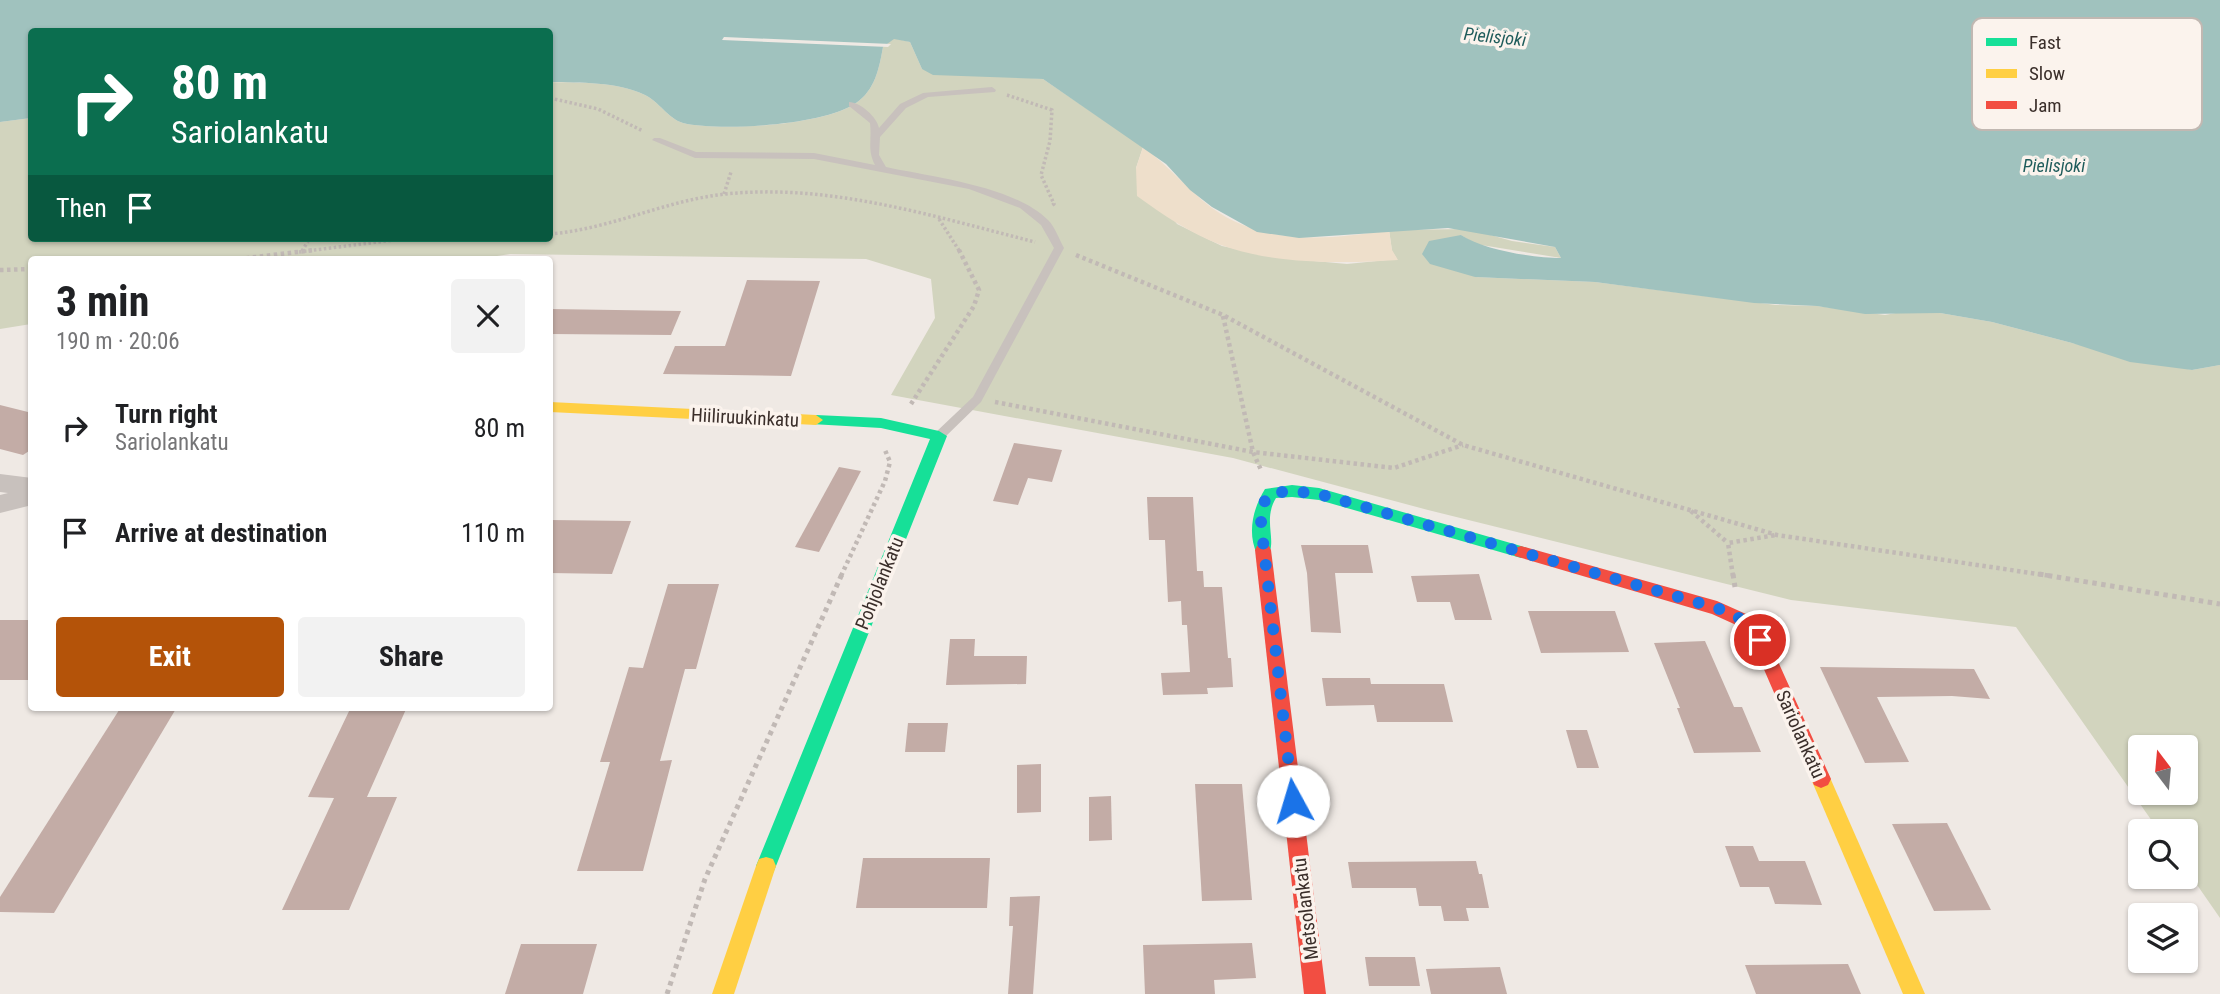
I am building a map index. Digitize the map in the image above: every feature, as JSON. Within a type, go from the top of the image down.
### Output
[{"type":"street","name":"Hiiliruukinkatu","points":[[553,407],[881,423],[939,436]]},
{"type":"street","name":"Pohjolankatu","points":[[723,994],[777,836],[939,436]]},
{"type":"street","points":[[0,483],[28,486]]},
{"type":"street","name":"Sariolankatu","points":[[1271,493],[1292,491],[1319,494],[1717,608],[1741,619],[1760,640],[1914,994]]},
{"type":"street","name":"Metsolankatu","points":[[1271,493],[1262,505],[1261,524],[1315,994]]},
{"type":"street","points":[[0,504],[28,497]]},
{"type":"lane","points":[[876,137],[903,106],[926,95],[992,90]]},
{"type":"lane","points":[[852,104],[874,122],[874,155],[882,169]]},
{"type":"lane","points":[[657,140],[695,155],[814,156],[971,187],[1023,206],[1045,223],[1059,248]]},
{"type":"lane","name":"Pohjolankatu","points":[[939,436],[977,399],[1059,248]]},
{"type":"path","points":[[992,90],[1052,110],[1050,141],[1041,175],[1054,204],[1035,215]]},
{"type":"path","points":[[553,97],[600,109],[657,140]]},
{"type":"path","points":[[724,194],[737,156]]},
{"type":"path","points":[[553,234],[588,230],[689,201],[724,194],[792,192],[938,219],[1059,248],[1223,315],[1463,445],[1777,535],[2153,590],[2220,604]]},
{"type":"path","points":[[911,404],[974,306],[979,290],[967,263],[938,219]]},
{"type":"path","points":[[302,252],[308,242]]},
{"type":"path","points":[[266,256],[379,242]]},
{"type":"path","points":[[0,270],[28,269]]},
{"type":"path","points":[[1223,315],[1253,452],[1271,493]]},
{"type":"path","points":[[977,399],[1253,452],[1394,468],[1463,445]]},
{"type":"path","points":[[667,994],[705,879],[795,676],[886,481],[890,462],[884,447],[876,439],[881,423],[891,407],[911,404],[919,406]]},
{"type":"path","points":[[1688,508],[1728,543],[1741,619]]},
{"type":"path","points":[[1728,543],[1777,535]]},
{"type":"green space","points":[[894,38],[910,42],[922,69],[1043,79],[1143,147],[1136,168],[1177,224],[1222,246],[1281,258],[1347,264],[1397,259],[1392,251],[1389,230],[1469,229],[1512,241],[1555,247],[1561,258],[1475,244],[1461,235],[1475,277],[1595,282],[1776,305],[1817,306],[1885,315],[1901,312],[1940,313],[1992,322],[2192,370],[2220,365],[2220,918],[2198,886],[2198,819],[2151,819],[2141,805],[2198,805],[2198,735],[2128,735],[2128,787],[2016,627],[1791,600],[1428,510],[1233,458],[891,395],[935,318],[931,279],[866,259],[510,254],[28,256],[28,324],[0,329],[0,122],[28,118],[28,242],[553,242],[553,82],[598,84],[634,90],[650,98],[683,123],[721,127],[772,125],[822,117],[856,103],[872,85],[883,47]]},
{"type":"sand","points":[[1143,147],[1203,201],[1232,220],[1253,229],[1297,237],[1343,236],[1389,230],[1392,250],[1398,260],[1308,261],[1262,256],[1221,245],[1177,223],[1137,196],[1136,168]]},
{"type":"water","name":"Pielisjoki","points":[[0,0],[2220,0],[2220,365],[2192,370],[2130,362],[2072,343],[1992,322],[1940,313],[1865,314],[1817,306],[1754,303],[1595,282],[1475,277],[1430,264],[1422,254],[1429,241],[1461,235],[1482,245],[1509,252],[1561,258],[1555,247],[1448,228],[1299,238],[1257,232],[1212,207],[1190,190],[1166,164],[1043,79],[933,75],[922,69],[910,42],[894,39],[883,47],[878,71],[868,92],[841,111],[772,125],[721,127],[683,123],[650,98],[634,90],[598,84],[553,82],[553,28],[28,28],[28,118],[0,122]]},
{"type":"pier","points":[[724,37],[891,44],[888,47],[722,40]]},
{"type":"building","points":[[747,280],[820,281],[791,376],[663,374],[675,346],[725,346]]},
{"type":"building","points":[[553,309],[681,311],[671,335],[553,334]]},
{"type":"building","points":[[0,405],[28,412],[28,452],[23,455],[0,449]]},
{"type":"building","points":[[1014,443],[1062,450],[1052,482],[1028,478],[1018,505],[993,501]]},
{"type":"building","points":[[839,467],[861,471],[819,552],[795,547]]},
{"type":"building","points":[[1147,497],[1193,497],[1197,571],[1203,571],[1204,587],[1222,587],[1233,687],[1207,688],[1208,694],[1163,695],[1161,673],[1190,672],[1187,625],[1182,625],[1181,601],[1168,602],[1165,540],[1149,540]]},
{"type":"building","points":[[553,520],[631,521],[612,574],[553,573]]},
{"type":"building","points":[[1301,545],[1368,545],[1373,573],[1335,573],[1341,633],[1311,632],[1307,573]]},
{"type":"building","points":[[1479,574],[1492,620],[1455,620],[1450,602],[1417,602],[1411,576]]},
{"type":"building","points":[[668,584],[719,584],[696,669],[685,669],[660,761],[672,760],[643,871],[577,871],[610,762],[600,762],[629,667],[643,668]]},
{"type":"building","points":[[1528,611],[1615,611],[1629,652],[1541,653]]},
{"type":"building","points":[[0,620],[28,620],[28,680],[0,680]]},
{"type":"building","points":[[950,639],[975,639],[974,656],[1027,656],[1026,684],[946,685]]},
{"type":"building","points":[[1705,641],[1734,707],[1742,707],[1761,752],[1694,753],[1677,708],[1680,708],[1654,643]]},
{"type":"building","points":[[1820,667],[1974,669],[1990,699],[1952,696],[1877,697],[1909,762],[1865,763]]},
{"type":"building","points":[[1322,678],[1370,678],[1371,684],[1444,684],[1453,722],[1377,722],[1374,705],[1326,706]]},
{"type":"building","points":[[118,711],[175,711],[54,913],[0,912],[0,897]]},
{"type":"building","points":[[349,711],[405,711],[367,797],[397,797],[349,910],[282,910],[334,798],[308,797]]},
{"type":"building","points":[[908,723],[948,723],[945,752],[905,752]]},
{"type":"building","points":[[1566,730],[1587,730],[1599,768],[1577,768]]},
{"type":"building","points":[[1041,764],[1041,812],[1017,813],[1017,765]]},
{"type":"building","points":[[1195,784],[1242,784],[1252,900],[1202,901]]},
{"type":"building","points":[[1111,796],[1112,840],[1089,841],[1089,797]]},
{"type":"building","points":[[1947,823],[1991,910],[1934,911],[1892,824]]},
{"type":"building","points":[[1725,846],[1753,846],[1759,861],[1805,861],[1822,905],[1775,904],[1769,887],[1740,887]]},
{"type":"building","points":[[863,858],[990,858],[987,908],[856,908]]},
{"type":"building","points":[[1476,861],[1479,874],[1482,874],[1489,908],[1466,908],[1469,921],[1444,921],[1441,906],[1419,906],[1416,888],[1352,888],[1348,862]]},
{"type":"building","points":[[1040,896],[1033,994],[1008,994],[1013,926],[1009,926],[1010,897]]},
{"type":"building","points":[[1252,943],[1256,978],[1214,980],[1215,994],[1145,994],[1143,945]]},
{"type":"building","points":[[521,944],[597,944],[583,994],[505,994]]},
{"type":"building","points":[[1365,957],[1415,957],[1420,986],[1369,986]]},
{"type":"building","points":[[1848,964],[1861,994],[1756,994],[1745,965]]},
{"type":"building","points":[[1500,967],[1507,994],[1431,994],[1426,969]]},
{"type":"traffic: fast","points":[[766,866],[939,436],[881,423],[816,420]]},
{"type":"traffic: fast","points":[[1263,550],[1263,506],[1271,493],[1292,491],[1319,494],[1521,552]]},
{"type":"traffic: slow","points":[[553,407],[816,420]]},
{"type":"traffic: slow","points":[[1821,779],[1914,994]]},
{"type":"traffic: slow","points":[[723,994],[766,866]]},
{"type":"traffic: jam","points":[[1263,550],[1315,994]]},
{"type":"traffic: jam","points":[[1521,552],[1717,608],[1740,619],[1760,640],[1821,779]]},
{"type":"route","points":[[1293,801],[1261,524],[1262,505],[1271,493],[1292,491],[1319,494],[1717,608],[1741,619],[1760,640]]}]
